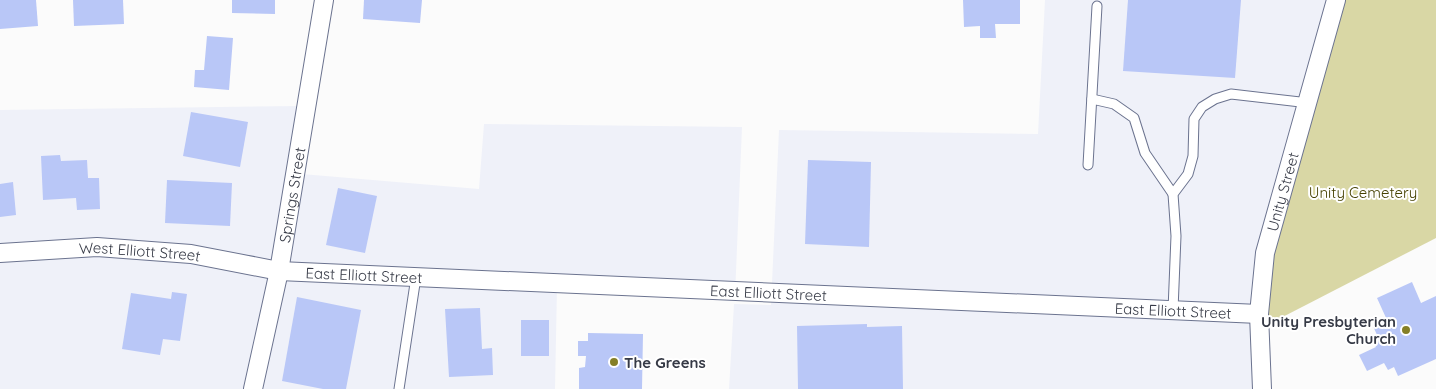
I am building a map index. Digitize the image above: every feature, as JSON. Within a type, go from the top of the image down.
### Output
[{"type":"street","name":"Springs Street","points":[[253,389],[279,271],[324,0]]},
{"type":"street","name":"Unity Street","points":[[1262,389],[1259,314],[1265,253],[1271,225],[1309,103],[1336,0]]},
{"type":"street","name":"West Elliott Street","points":[[0,253],[97,246],[191,254],[279,271]]},
{"type":"street","name":"East Elliott Street","points":[[279,271],[1259,314]]},
{"type":"lane","points":[[1088,165],[1098,6]]},
{"type":"lane","points":[[1173,194],[1188,174],[1192,156],[1194,119],[1202,107],[1215,99],[1231,94],[1309,103]]},
{"type":"lane","points":[[1092,98],[1114,104],[1134,118],[1145,153],[1173,194],[1176,236],[1173,310]]},
{"type":"lane","points":[[399,389],[416,277]]},
{"type":"shaded area","points":[[1045,0],[1340,0],[1269,252],[1265,389],[729,389],[734,304],[771,305],[779,130],[1038,134]]},
{"type":"shaded area","points":[[301,106],[290,173],[479,189],[484,124],[742,127],[735,296],[557,287],[555,389],[0,389],[0,110]]},
{"type":"green space","name":"Unity Cemetery","points":[[1340,0],[1436,0],[1436,238],[1265,326],[1269,252]]},
{"type":"building","points":[[0,0],[36,0],[38,26],[0,29]]},
{"type":"building","points":[[73,0],[123,0],[124,24],[74,26]]},
{"type":"building","points":[[232,0],[275,0],[275,14],[232,13]]},
{"type":"building","points":[[364,0],[422,0],[420,23],[363,19]]},
{"type":"building","points":[[963,0],[1020,0],[1020,24],[995,24],[996,38],[980,38],[980,26],[964,27]]},
{"type":"building","points":[[1128,0],[1241,0],[1235,78],[1123,71]]},
{"type":"building","points":[[207,36],[233,38],[229,90],[194,87],[195,70],[204,70]]},
{"type":"building","points":[[191,112],[248,122],[240,167],[183,156]]},
{"type":"building","points":[[60,155],[61,161],[87,160],[88,178],[99,178],[100,209],[77,210],[76,198],[43,200],[41,156]]},
{"type":"building","points":[[808,160],[871,162],[869,247],[805,244]]},
{"type":"building","points":[[167,180],[232,183],[230,226],[165,223]]},
{"type":"building","points":[[13,182],[16,215],[0,217],[0,184]]},
{"type":"building","points":[[338,188],[377,196],[365,253],[326,245]]},
{"type":"building","name":"Unity Presbyterian Church","points":[[1412,282],[1421,303],[1436,296],[1436,359],[1398,376],[1394,367],[1388,370],[1384,363],[1367,371],[1359,355],[1376,347],[1372,338],[1377,335],[1373,326],[1387,320],[1377,298]]},
{"type":"building","points":[[172,292],[187,294],[180,341],[163,339],[160,355],[122,349],[131,293],[171,299]]},
{"type":"building","points":[[297,297],[361,310],[346,389],[323,389],[282,381]]},
{"type":"building","points":[[480,308],[482,349],[492,348],[493,375],[449,377],[445,309]]},
{"type":"building","points":[[521,320],[549,320],[549,356],[521,356]]},
{"type":"building","points":[[867,324],[867,327],[902,326],[903,389],[798,389],[797,326]]},
{"type":"building","name":"The Greens","points":[[588,333],[643,334],[642,389],[579,389],[579,368],[585,367],[586,356],[578,356],[578,341],[588,341]]},
{"type":"place","name":"Unity Presbyterian Church","points":[[1406,330]]},
{"type":"place","name":"The Greens","points":[[614,362]]}]
